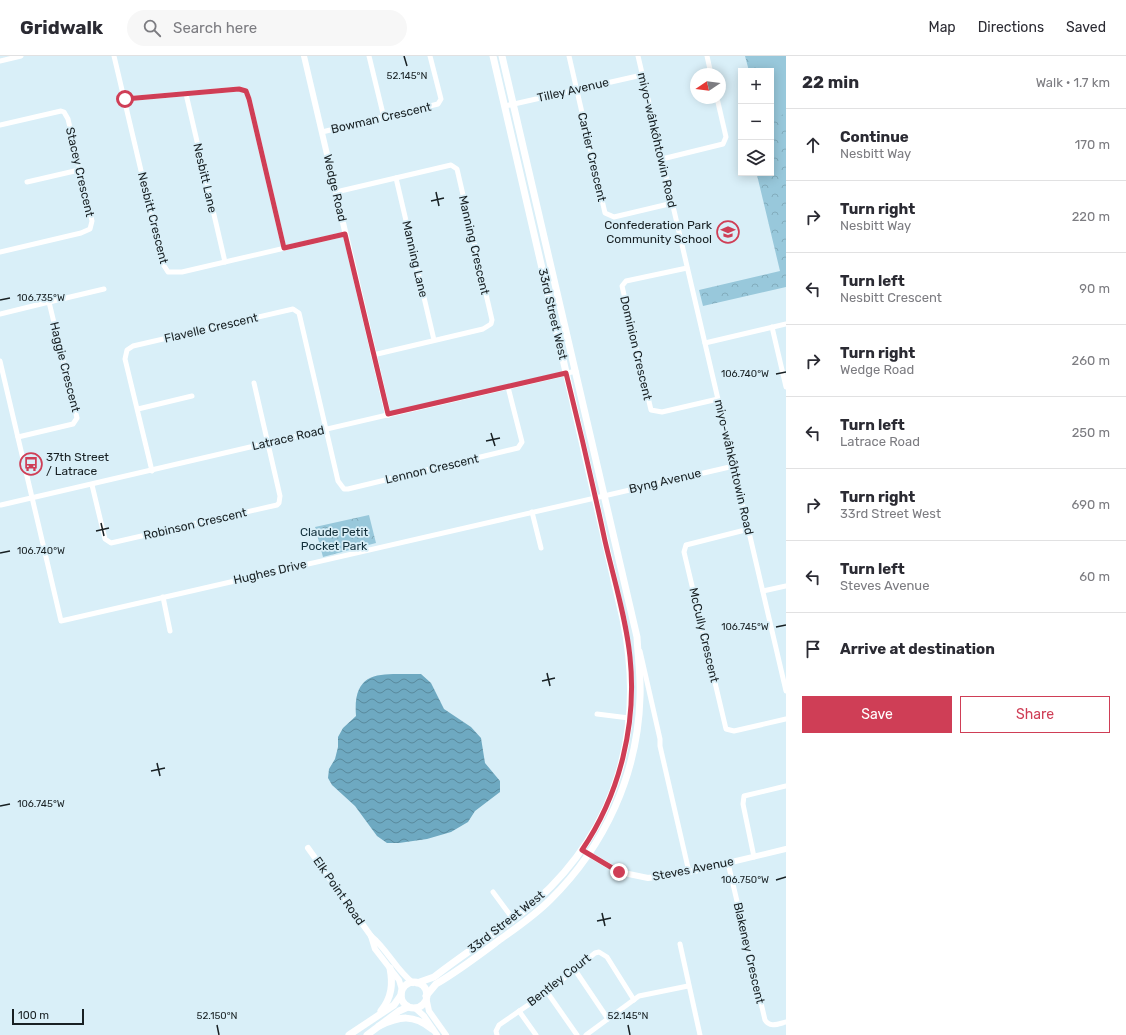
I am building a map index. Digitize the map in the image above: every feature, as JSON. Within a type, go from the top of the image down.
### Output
[{"type":"main road","name":"33rd Street West","points":[[367,1035],[399,1011],[423,1003],[426,996],[436,984],[537,912],[570,880],[589,854],[612,814],[626,782],[637,738],[640,697],[637,637],[566,373],[493,56]]},
{"type":"main road","name":"33rd Street West","points":[[349,1035],[394,1005],[406,985],[426,982],[434,977],[513,919],[545,892],[582,850],[597,825],[614,787],[625,751],[632,677],[627,637],[576,371],[502,56]]},
{"type":"main road","points":[[380,1013],[390,997],[392,982],[390,968]]},
{"type":"main road","points":[[415,983],[425,989],[426,996]]},
{"type":"main road","points":[[401,993],[403,1002],[411,1007]]},
{"type":"main road","points":[[379,1026],[398,1018],[404,1018],[423,1022],[434,1032]]},
{"type":"street","points":[[0,61],[20,56]]},
{"type":"street","name":"Nesbitt Crescent","points":[[114,56],[166,269],[168,272],[175,273],[345,234]]},
{"type":"street","name":"Wedge Road","points":[[304,56],[388,414]]},
{"type":"street","points":[[369,56],[384,118]]},
{"type":"street","name":"Bowman Crescent","points":[[322,132],[434,106],[440,102],[430,56]]},
{"type":"street","name":"Cartier Crescent","points":[[569,56],[605,213],[614,217],[673,203]]},
{"type":"street","name":"miyo-wâhkôhtowin Road","points":[[638,56],[786,691]]},
{"type":"street","points":[[707,56],[710,68]]},
{"type":"street","name":"Tilley Avenue","points":[[505,106],[642,74]]},
{"type":"street","points":[[125,99],[239,89],[246,91],[284,248]]},
{"type":"street","name":"Nesbitt Lane","points":[[186,94],[224,262]]},
{"type":"street","points":[[662,159],[722,144],[726,137],[718,104]]},
{"type":"street","name":"Stacey Crescent","points":[[0,125],[60,111],[64,112],[68,119],[92,221],[90,228],[81,233],[0,252]]},
{"type":"street","name":"Manning Crescent","points":[[336,192],[451,165],[457,169],[492,320],[491,324],[484,329],[373,355]]},
{"type":"street","points":[[27,182],[79,170]]},
{"type":"street","name":"Manning Lane","points":[[396,178],[434,340]]},
{"type":"street","name":"Dominion Crescent","points":[[687,268],[626,281],[622,286],[651,410],[662,412],[718,399]]},
{"type":"street","points":[[0,314],[104,289]]},
{"type":"street","name":"Haggie Crescent","points":[[18,437],[73,424],[77,418],[49,302]]},
{"type":"street","name":"Flavelle Crescent","points":[[152,471],[125,359],[129,348],[293,309],[299,312],[326,430]]},
{"type":"street","points":[[705,343],[786,324]]},
{"type":"street","points":[[772,327],[786,387]]},
{"type":"street","points":[[0,361],[32,498]]},
{"type":"street","name":"Latrace Road","points":[[1,505],[576,371]]},
{"type":"street","name":"Robinson Crescent","points":[[92,485],[105,539],[111,543],[274,506],[279,503],[280,496],[254,383]]},
{"type":"street","name":"Lennon Crescent","points":[[326,430],[338,481],[342,487],[348,489],[518,448],[522,442],[508,387]]},
{"type":"street","points":[[138,409],[192,396]]},
{"type":"street","name":"Byng Avenue","points":[[599,496],[734,466]]},
{"type":"street","name":"Hughes Drive","points":[[32,498],[61,621],[599,496]]},
{"type":"street","points":[[532,512],[541,548]]},
{"type":"street","name":"McCully Crescent","points":[[749,529],[686,545],[684,552],[726,729],[734,731],[786,719]]},
{"type":"street","points":[[763,591],[786,586]]},
{"type":"street","points":[[163,597],[170,631]]},
{"type":"street","name":"33rd Street West","points":[[637,637],[689,872]]},
{"type":"street","points":[[596,714],[629,718]]},
{"type":"street","points":[[754,857],[743,804],[744,796],[786,786]]},
{"type":"street","name":"Elk Point Road","points":[[308,848],[371,936],[382,944],[405,977],[415,983]]},
{"type":"street","name":"Steves Avenue","points":[[582,850],[619,872],[634,876],[658,877],[689,872],[786,849]]},
{"type":"street","name":"Blakeney Crescent","points":[[728,863],[765,1020],[772,1025],[786,1022]]},
{"type":"street","points":[[493,892],[513,919]]},
{"type":"street","name":"Elk Point Road","points":[[371,936],[375,949],[399,980],[401,993]]},
{"type":"street","points":[[680,944],[688,986],[700,1035]]},
{"type":"street","name":"Bentley Court","points":[[497,1035],[497,1028],[499,1025],[547,992],[595,953],[603,953],[607,957],[634,1000]]},
{"type":"street","points":[[575,970],[608,1019]]},
{"type":"street","points":[[586,1035],[641,996],[688,986]]},
{"type":"street","points":[[547,992],[577,1035]]},
{"type":"street","points":[[426,996],[429,1011],[446,1035]]},
{"type":"street","points":[[411,1007],[424,1016],[434,1032]]},
{"type":"street","points":[[519,1011],[536,1035]]},
{"type":"green space","points":[[745,56],[786,56],[786,287],[703,306],[699,290],[780,271],[757,176],[774,176],[774,68],[748,68]]},
{"type":"green space","points":[[756,56],[786,56],[786,114],[774,116],[774,68],[758,68]]},
{"type":"green space","name":"Claude Petit Pocket Park","points":[[369,515],[376,543],[323,557],[315,527]]},
{"type":"water","points":[[421,674],[431,683],[444,709],[471,727],[481,738],[485,763],[500,781],[500,792],[475,811],[468,822],[451,832],[427,839],[387,843],[377,836],[355,806],[332,785],[328,778],[329,769],[335,759],[338,747],[338,737],[343,728],[356,716],[356,700],[359,688],[365,681],[384,675]]},
{"type":"place","name":"Confederation Park Community School","points":[[728,232]]},
{"type":"place","name":"37th Street / Latrace","points":[[31,464]]},
{"type":"route","points":[[125,99],[239,89],[246,91],[284,248],[345,234],[388,414],[566,373],[627,637],[632,677],[632,695],[626,746],[622,763],[606,808],[582,850],[603,864],[619,872]]}]
